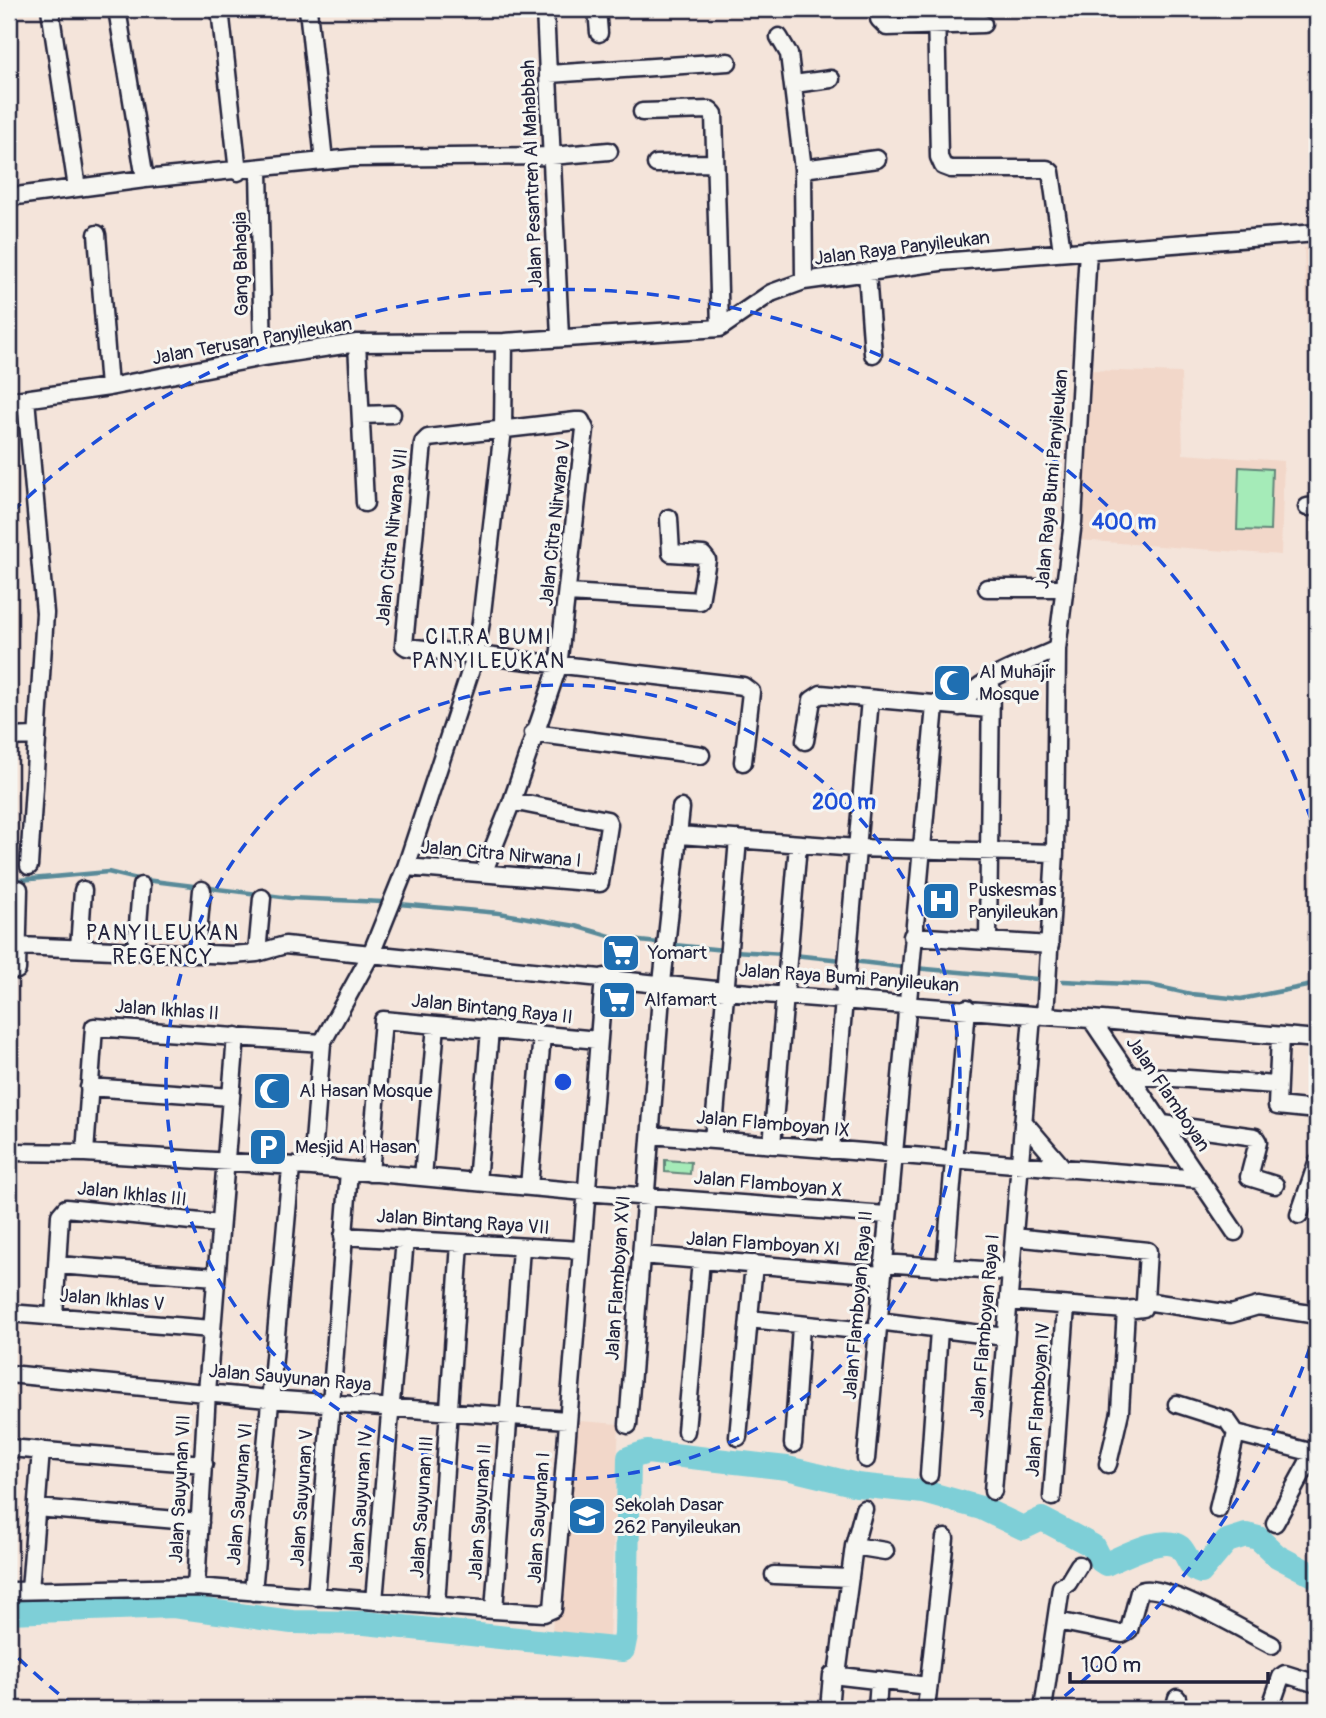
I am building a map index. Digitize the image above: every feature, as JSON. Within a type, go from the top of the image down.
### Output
[{"type":"street","points":[[50,9],[76,188]]},
{"type":"street","points":[[117,9],[145,179]]},
{"type":"street","points":[[220,9],[238,172]]},
{"type":"street","points":[[308,9],[324,161]]},
{"type":"street","name":"Jalan Pesantren Al Mahabbah","points":[[545,9],[560,337]]},
{"type":"street","points":[[597,9],[600,33]]},
{"type":"street","points":[[879,9],[879,19],[887,27],[983,24]]},
{"type":"street","points":[[936,9],[939,157],[943,166],[951,169],[1047,169],[1051,172],[1062,251]]},
{"type":"street","points":[[779,37],[789,54],[803,169],[804,281]]},
{"type":"street","points":[[549,74],[728,62]]},
{"type":"street","points":[[794,84],[831,79]]},
{"type":"street","points":[[9,1152],[85,1153],[291,1168],[312,1167],[321,1043],[371,954],[406,867],[475,656],[503,429],[504,342],[720,328],[714,114],[710,110],[642,112]]},
{"type":"street","points":[[9,197],[145,179],[259,170],[380,156],[551,156],[609,151]]},
{"type":"street","points":[[803,169],[877,159]]},
{"type":"street","points":[[656,164],[714,163]]},
{"type":"street","name":"Gang Bahagia","points":[[259,170],[263,357]]},
{"type":"street","name":"Jalan Raya Panyileukan","points":[[720,328],[771,293],[804,281],[940,262],[1317,233]]},
{"type":"street","points":[[97,234],[109,387]]},
{"type":"street","name":"Jalan Raya Bumi Panyileukan","points":[[19,946],[196,954],[257,953],[285,945],[726,991],[905,1003],[1039,1016],[1050,945],[1055,853],[1057,649],[1078,454],[1088,250]]},
{"type":"street","points":[[867,273],[873,354]]},
{"type":"street","name":"Jalan Terusan Panyileukan","points":[[9,401],[109,387],[263,357],[357,343],[504,342]]},
{"type":"street","points":[[357,343],[365,503]]},
{"type":"street","points":[[26,399],[45,613],[35,737],[29,866]]},
{"type":"street","points":[[361,415],[392,414]]},
{"type":"street","name":"Jalan Citra Nirwana V","points":[[484,871],[512,801],[533,733],[558,667],[584,425],[576,421],[503,429]]},
{"type":"street","name":"Jalan Citra Nirwana VII","points":[[503,429],[428,438],[423,443],[402,641],[407,648],[558,667],[744,685],[751,692],[743,762]]},
{"type":"street","points":[[568,593],[701,600],[707,561],[703,555],[671,553],[669,518]]},
{"type":"street","points":[[987,588],[1065,588]]},
{"type":"street","points":[[959,707],[967,695],[991,680],[1057,649]]},
{"type":"street","points":[[988,941],[991,680]]},
{"type":"street","points":[[805,741],[815,696],[989,709]]},
{"type":"street","points":[[831,1150],[870,699]]},
{"type":"street","name":"Jalan Flamboyan Raya II","points":[[866,1459],[891,1155],[935,706]]},
{"type":"street","points":[[533,733],[701,755]]},
{"type":"street","points":[[9,737],[35,737]]},
{"type":"street","name":"Jalan Citra Nirwana I","points":[[406,867],[484,871],[600,883],[609,825],[607,820],[512,801]]},
{"type":"street","name":"Jalan Flamboyan XVI","points":[[628,1425],[662,983],[681,808]]},
{"type":"street","points":[[679,835],[857,848],[1055,853]]},
{"type":"street","points":[[713,1140],[738,839]]},
{"type":"street","points":[[772,1145],[798,845]]},
{"type":"street","points":[[136,951],[141,886]]},
{"type":"street","points":[[17,970],[19,888]]},
{"type":"street","points":[[79,948],[83,890]]},
{"type":"street","points":[[196,954],[202,890]]},
{"type":"street","points":[[257,953],[262,898]]},
{"type":"street","points":[[912,936],[1050,945]]},
{"type":"street","points":[[567,1420],[604,977]]},
{"type":"street","points":[[946,1267],[967,1008]]},
{"type":"street","points":[[1039,1016],[1317,1039]]},
{"type":"street","name":"Jalan Flamboyan Raya I","points":[[993,1491],[1023,1121],[1039,1016]]},
{"type":"street","name":"Jalan Flamboyan","points":[[1091,1019],[1235,1232]]},
{"type":"street","name":"Jalan Bintang Raya II","points":[[370,1172],[383,1020],[598,1040]]},
{"type":"street","points":[[423,1177],[436,1025]]},
{"type":"street","name":"Jalan Ikhlas II","points":[[85,1153],[94,1027],[321,1043]]},
{"type":"street","points":[[477,1182],[490,1030]]},
{"type":"street","points":[[529,1187],[542,1035]]},
{"type":"street","name":"Jalan Sauyunan VII","points":[[195,1587],[207,1392],[236,1036]]},
{"type":"street","points":[[1280,1036],[1277,1106],[1317,1110]]},
{"type":"street","points":[[1130,1075],[1276,1085]]},
{"type":"street","points":[[89,1087],[231,1097]]},
{"type":"street","points":[[1023,1121],[1064,1169]]},
{"type":"street","points":[[1163,1124],[1255,1137],[1258,1142],[1249,1177],[1275,1185]]},
{"type":"street","name":"Jalan Flamboyan IX","points":[[651,1135],[1200,1179]]},
{"type":"street","points":[[1299,1215],[1317,1163]]},
{"type":"street","name":"Jalan Flamboyan X","points":[[312,1167],[585,1192],[886,1215]]},
{"type":"street","name":"Jalan Sauyunan VI","points":[[253,1592],[268,1399],[291,1168]]},
{"type":"street","name":"Jalan Sauyunan V","points":[[316,1597],[349,1171]]},
{"type":"street","name":"Jalan Ikhlas III","points":[[54,1317],[60,1215],[66,1208],[220,1224]]},
{"type":"street","name":"Jalan Bintang Raya VII","points":[[343,1236],[581,1250]]},
{"type":"street","points":[[1008,1301],[1126,1310],[1143,1308],[1145,1301],[1148,1251],[1014,1237]]},
{"type":"street","name":"Jalan Sauyunan IV","points":[[374,1601],[405,1239]]},
{"type":"street","name":"Jalan Sauyunan III","points":[[436,1605],[460,1243]]},
{"type":"street","name":"Jalan Sauyunan II","points":[[494,1610],[521,1248]]},
{"type":"street","name":"Jalan Flamboyan XI","points":[[641,1255],[754,1264],[883,1269],[946,1267],[1010,1272]]},
{"type":"street","points":[[686,1431],[701,1260]]},
{"type":"street","points":[[738,1437],[754,1264]]},
{"type":"street","points":[[58,1265],[216,1277]]},
{"type":"street","points":[[1145,1301],[1231,1314],[1262,1307],[1317,1315]]},
{"type":"street","name":"Jalan Flamboyan IV","points":[[1052,1497],[1066,1307]]},
{"type":"street","points":[[1108,1464],[1120,1412],[1126,1310]]},
{"type":"street","name":"Jalan Ikhlas V","points":[[9,1313],[212,1329]]},
{"type":"street","points":[[749,1319],[801,1326],[878,1326],[1005,1337]]},
{"type":"street","points":[[793,1444],[801,1326]]},
{"type":"street","points":[[929,1475],[939,1330]]},
{"type":"street","name":"Jalan Sauyunan Raya","points":[[9,1374],[268,1399],[567,1420]]},
{"type":"street","points":[[1177,1404],[1227,1420],[1236,1433],[1316,1449],[1275,1523]]},
{"type":"street","name":"Jalan Sauyunan I","points":[[494,1610],[544,1613],[553,1609],[567,1420]]},
{"type":"street","points":[[1218,1509],[1236,1433]]},
{"type":"street","points":[[9,1448],[204,1464]]},
{"type":"street","points":[[30,1590],[41,1450]]},
{"type":"street","points":[[37,1508],[200,1522]]},
{"type":"street","points":[[837,1675],[854,1546],[864,1509]]},
{"type":"street","points":[[926,1709],[945,1538]]},
{"type":"street","points":[[854,1546],[885,1551]]},
{"type":"street","points":[[1043,1709],[1061,1587],[1079,1565]]},
{"type":"street","points":[[774,1575],[850,1578]]},
{"type":"street","points":[[9,1591],[195,1587],[494,1610]]},
{"type":"street","points":[[1057,1621],[1122,1634],[1129,1630],[1139,1592],[1150,1588],[1193,1603],[1272,1644]]},
{"type":"street","points":[[1270,1709],[1281,1677],[1285,1674],[1317,1684]]},
{"type":"street","points":[[829,1709],[830,1678],[837,1675],[928,1686]]},
{"type":"street","points":[[877,1709],[879,1680]]},
{"type":"shaded area","points":[[1317,247],[1317,351],[1308,351],[1304,248]]},
{"type":"shaded area","points":[[1089,370],[1181,373],[1183,454],[1284,461],[1281,555],[1079,540]]},
{"type":"shaded area","name":"Sekolah Dasar 262 Panyileukan","points":[[567,1420],[619,1424],[609,1637],[552,1633]]},
{"type":"green space","points":[[1239,467],[1272,469],[1270,531],[1237,530]]},
{"type":"green space","points":[[665,1160],[691,1162],[690,1174],[665,1172]]},
{"type":"waterway","points":[[9,881],[108,872],[137,879],[290,898],[383,902]]},
{"type":"waterway","points":[[399,904],[499,913],[576,926],[620,939],[659,943]]},
{"type":"waterway","points":[[674,945],[724,950]]},
{"type":"waterway","points":[[734,951],[784,954]]},
{"type":"waterway","points":[[793,955],[842,960]]},
{"type":"waterway","points":[[852,961],[903,967]]},
{"type":"waterway","points":[[915,968],[1037,979]]},
{"type":"waterway","points":[[1063,981],[1150,985],[1191,994],[1241,999],[1317,984]]},
{"type":"waterway","points":[[9,1612],[173,1606],[292,1622],[365,1623],[623,1650],[626,1635],[629,1458],[647,1452],[787,1468],[857,1485],[924,1492],[981,1508],[1023,1528],[1042,1519],[1093,1546],[1100,1560],[1106,1564],[1143,1548],[1164,1543],[1180,1547],[1191,1565],[1201,1572],[1227,1541],[1246,1535],[1258,1538],[1277,1556],[1317,1577]]},
{"type":"place","name":"Al Muhajir Mosque","points":[[952,683]]},
{"type":"place","name":"Puskesmas Panyileukan","points":[[941,901]]},
{"type":"place","name":"Yomart","points":[[621,953]]},
{"type":"place","name":"Alfamart","points":[[617,1000]]},
{"type":"place","name":"Al Hasan Mosque","points":[[272,1091]]},
{"type":"place","name":"Mesjid Al Hasan","points":[[268,1147]]},
{"type":"place","name":"Sekolah Dasar 262 Panyileukan","points":[[587,1516]]},
{"type":"district","name":"CITRA BUMI PANYILEUKAN","points":[[489,649]]},
{"type":"district","name":"PANYILEUKAN REGENCY","points":[[163,945]]}]
